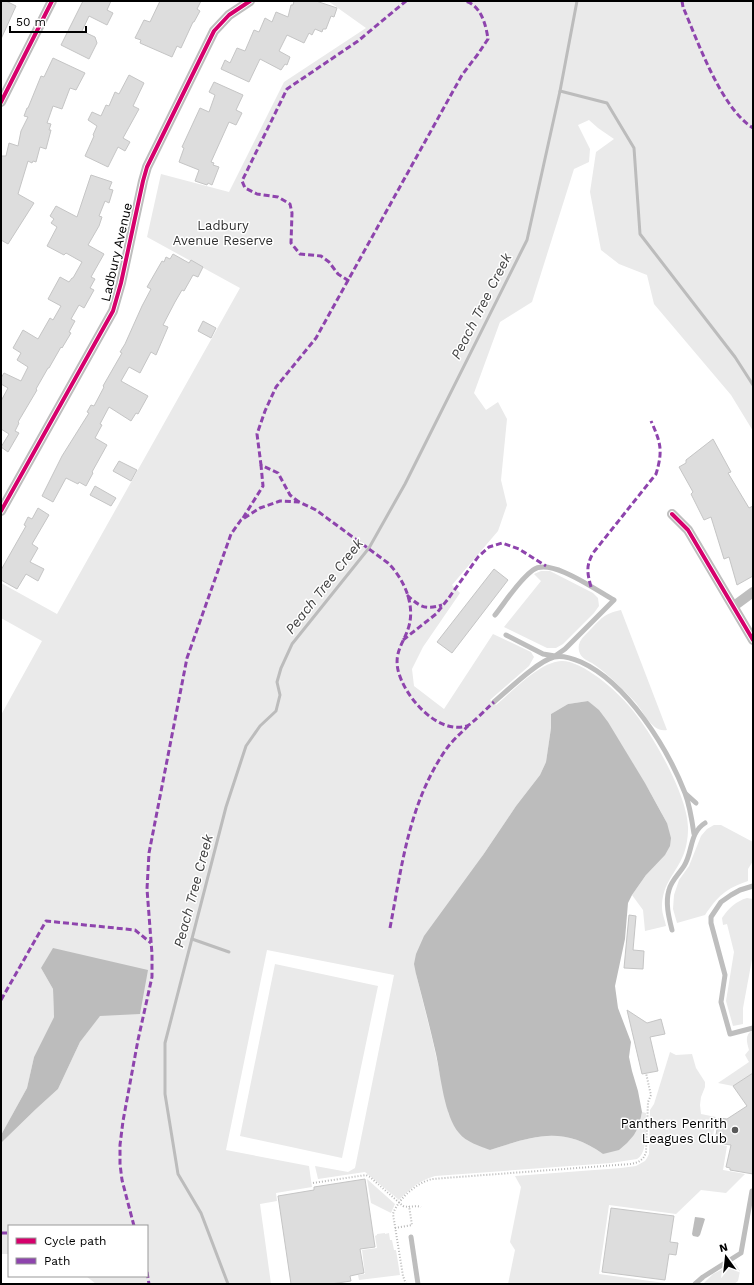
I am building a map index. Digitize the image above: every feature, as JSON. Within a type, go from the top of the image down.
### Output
[{"type":"street","points":[[1,102],[52,1]]},
{"type":"street","name":"Ladbury Avenue","points":[[1,511],[113,311],[121,284],[147,167],[214,31],[229,15],[250,1]]},
{"type":"street","points":[[672,514],[688,530],[753,640]]},
{"type":"street","points":[[734,606],[753,592]]},
{"type":"lane","points":[[494,702],[539,665],[565,649],[614,600],[558,569],[546,566],[534,568],[495,614]]},
{"type":"lane","points":[[506,636],[543,654],[574,659],[589,666],[607,680],[629,701],[659,741],[675,770],[685,794],[692,818],[694,834],[690,851],[684,866],[669,890],[668,911],[672,930]]},
{"type":"lane","points":[[685,794],[696,803]]},
{"type":"lane","points":[[694,834],[700,826],[705,823]]},
{"type":"lane","points":[[753,886],[740,890],[721,902],[711,917],[711,923],[725,975],[721,1002],[730,1034],[753,1028]]},
{"type":"lane","points":[[695,1284],[702,1277],[741,1253],[752,1191]]},
{"type":"lane","points":[[411,1237],[418,1284]]},
{"type":"path","points":[[406,1284],[403,1276],[393,1214],[399,1203],[419,1185],[432,1179],[636,1163],[645,1156],[646,1152],[648,1102],[650,1095],[646,1073]]},
{"type":"path","points":[[313,1183],[366,1175],[399,1203],[406,1207],[416,1205],[421,1207]]},
{"type":"path","points":[[395,1228],[412,1225],[409,1206]]},
{"type":"green space","name":"Ladbury Avenue Reserve","points":[[328,1],[753,1],[753,431],[731,395],[654,304],[647,275],[619,264],[601,250],[590,192],[596,152],[614,139],[589,120],[578,125],[590,149],[589,162],[574,169],[532,302],[500,322],[474,393],[486,410],[498,402],[507,419],[501,480],[507,505],[498,531],[452,585],[460,593],[423,647],[412,669],[414,686],[444,709],[493,634],[531,652],[534,657],[529,666],[490,700],[496,705],[526,678],[552,663],[561,661],[579,666],[589,671],[608,685],[624,700],[639,718],[658,748],[676,783],[687,816],[688,836],[679,865],[666,887],[662,900],[662,910],[666,926],[645,931],[643,910],[632,895],[646,875],[667,823],[603,716],[588,701],[568,704],[551,714],[551,728],[546,762],[540,775],[516,806],[483,855],[416,974],[449,1115],[490,1150],[534,1137],[561,1136],[574,1139],[588,1145],[603,1154],[634,1135],[639,1126],[642,1112],[646,1113],[645,1145],[641,1156],[637,1159],[611,1163],[435,1176],[415,1185],[399,1200],[365,1172],[318,1179],[315,1166],[348,1172],[355,1168],[394,975],[267,950],[226,1150],[309,1166],[312,1187],[276,1193],[277,1201],[260,1204],[271,1284],[96,1284],[87,1277],[148,1277],[148,1225],[8,1225],[8,1254],[1,1254],[1,1143],[58,1089],[80,1042],[100,1015],[41,968],[53,989],[54,1017],[34,1057],[27,1088],[1,1135],[1,715],[42,641],[1,618],[1,583],[57,614],[240,288],[147,237],[161,174],[229,192],[284,82],[366,28]]},
{"type":"green space","points":[[541,571],[550,571],[593,593],[598,598],[599,606],[594,613],[563,644],[556,648],[547,648],[504,627],[541,581],[534,574]]},
{"type":"green space","points":[[621,610],[667,730],[662,730],[653,725],[620,686],[598,667],[584,658],[579,651],[581,640],[603,617]]},
{"type":"green space","points":[[714,825],[721,825],[753,842],[753,861],[748,869],[748,881],[728,890],[718,898],[705,915],[677,923],[673,909],[674,895],[679,880],[689,866],[701,836],[707,829]]},
{"type":"green space","points":[[747,898],[753,899],[753,954],[743,1008],[743,1024],[733,1026],[726,1001],[734,952],[727,924],[723,925],[722,918],[739,901]]},
{"type":"green space","points":[[275,964],[378,986],[342,1158],[240,1136]]},
{"type":"green space","points":[[753,1030],[753,1073],[733,1086],[718,1083],[749,1062],[745,1055],[749,1050],[747,1036]]},
{"type":"green space","points":[[670,1052],[676,1055],[692,1054],[696,1068],[705,1082],[700,1105],[701,1114],[716,1117],[712,1143],[727,1146],[723,1170],[745,1174],[726,1193],[701,1190],[676,1214],[609,1205],[599,1274],[672,1284],[508,1284],[515,1250],[510,1242],[521,1187],[515,1176],[621,1168],[636,1166],[645,1161],[649,1154],[650,1110],[654,1104]]},
{"type":"green space","points":[[367,1179],[395,1204],[391,1213],[371,1203]]},
{"type":"green space","points":[[389,1233],[394,1250],[396,1250],[400,1275],[359,1280],[358,1275],[365,1274],[362,1250],[377,1248],[375,1236],[377,1234]]},
{"type":"green space","points":[[735,1263],[740,1271],[738,1281],[734,1284],[703,1284],[713,1274]]},
{"type":"shaded area","points":[[588,701],[599,710],[608,722],[645,783],[667,823],[671,838],[670,846],[665,855],[646,875],[628,903],[625,939],[615,986],[618,1008],[631,1042],[629,1057],[642,1112],[639,1126],[634,1135],[619,1150],[603,1154],[574,1139],[561,1136],[534,1137],[490,1150],[465,1139],[459,1133],[446,1106],[434,1044],[414,964],[416,954],[424,936],[483,855],[516,806],[540,775],[546,762],[551,728],[551,714],[568,704]]},
{"type":"shaded area","points":[[53,948],[148,970],[140,1014],[100,1016],[80,1042],[58,1089],[1,1143],[1,1135],[27,1088],[34,1057],[54,1017],[53,989],[41,968]]},
{"type":"shaded area","points":[[695,1217],[705,1219],[698,1237],[693,1236],[692,1234]]},
{"type":"building","points":[[1,1],[6,1],[16,6],[1,39]]},
{"type":"building","points":[[83,1],[111,1],[107,10],[113,13],[107,25],[89,16],[82,31],[95,37],[97,43],[89,59],[61,45]]},
{"type":"building","points":[[160,1],[201,1],[197,9],[200,11],[193,22],[181,48],[177,46],[172,57],[140,43],[141,40],[135,38],[144,20],[150,22]]},
{"type":"building","points":[[294,1],[316,1],[337,8],[334,17],[331,16],[326,29],[323,29],[322,32],[315,29],[312,35],[309,33],[304,43],[287,35],[279,51],[290,57],[287,65],[285,64],[281,70],[260,59],[249,82],[221,69],[225,60],[230,63],[237,48],[245,51],[254,30],[259,32],[265,18],[272,22],[276,12],[288,17],[291,5],[293,5]]},
{"type":"building","points":[[53,58],[85,73],[76,90],[70,88],[62,109],[53,106],[47,123],[51,124],[49,130],[51,130],[46,149],[40,147],[36,162],[33,161],[32,163],[28,161],[18,194],[34,203],[8,244],[1,240],[1,156],[6,156],[9,143],[18,146],[21,131],[28,117],[24,116],[27,108],[41,76],[44,77]]},
{"type":"building","points":[[129,75],[144,83],[133,106],[139,109],[123,138],[130,142],[125,151],[118,147],[108,167],[85,156],[97,126],[88,120],[92,112],[101,116],[106,105],[109,106],[115,92],[119,94]]},
{"type":"building","points":[[214,82],[243,95],[236,110],[242,113],[236,125],[229,122],[211,162],[214,163],[213,165],[219,167],[212,185],[208,183],[207,185],[195,181],[199,170],[179,162],[184,148],[182,147],[200,108],[209,112],[215,95],[209,92]]},
{"type":"building","points":[[91,175],[112,182],[109,189],[113,190],[109,203],[105,201],[99,216],[102,217],[99,226],[88,245],[104,254],[91,277],[95,279],[90,288],[94,290],[84,308],[79,305],[71,319],[75,321],[69,332],[71,333],[48,368],[18,422],[19,423],[15,431],[19,433],[8,452],[1,447],[9,434],[1,429],[1,401],[8,388],[1,384],[1,378],[4,373],[21,381],[28,367],[17,360],[21,353],[13,348],[23,330],[38,339],[50,318],[53,320],[61,306],[48,299],[60,277],[69,282],[82,262],[66,253],[64,255],[47,246],[57,227],[51,223],[54,219],[50,216],[56,206],[77,217]]},
{"type":"building","points":[[173,254],[189,263],[191,260],[203,267],[198,277],[193,275],[184,291],[182,290],[175,302],[163,325],[168,327],[156,355],[151,352],[140,373],[129,367],[121,381],[148,396],[138,414],[136,413],[131,421],[109,407],[100,424],[102,425],[95,438],[107,445],[86,486],[66,478],[53,502],[42,496],[62,456],[89,413],[87,412],[91,405],[94,406],[104,387],[103,386],[122,353],[120,352],[151,289],[147,287],[162,261],[164,262],[166,257],[170,259]]},
{"type":"building","points":[[203,321],[216,328],[211,338],[198,331]]},
{"type":"building","points":[[713,439],[731,472],[728,473],[749,508],[753,506],[753,576],[737,585],[729,557],[724,559],[711,517],[704,520],[691,494],[693,492],[679,467],[686,463],[686,460]]},
{"type":"building","points":[[119,461],[137,470],[131,481],[113,471]]},
{"type":"building","points":[[95,486],[116,498],[111,506],[90,495]]},
{"type":"building","points":[[38,508],[49,515],[32,544],[38,548],[30,562],[44,569],[38,581],[26,574],[17,589],[1,580],[1,570],[26,526],[24,525],[28,517],[32,519]]},
{"type":"building","points":[[494,569],[508,580],[452,653],[437,642]]},
{"type":"building","points":[[629,915],[636,916],[633,950],[644,951],[643,969],[624,968]]},
{"type":"building","points":[[627,1010],[647,1023],[661,1019],[665,1034],[650,1037],[658,1071],[642,1074]]},
{"type":"building","name":"Panthers Penrith Leagues Club","points":[[753,1073],[753,1174],[730,1170],[730,1168],[726,1167],[731,1145],[718,1143],[719,1141],[715,1141],[719,1118],[727,1119],[747,1106],[733,1086]]},
{"type":"building","points":[[365,1179],[375,1247],[360,1249],[364,1273],[350,1276],[351,1281],[331,1284],[291,1284],[278,1196],[314,1190],[314,1187]]},
{"type":"building","points":[[611,1208],[674,1216],[670,1242],[678,1243],[676,1255],[669,1254],[665,1280],[602,1272]]},
{"type":"waterway","name":"Peach Tree Creek","points":[[228,1284],[201,1213],[178,1174],[165,1094],[165,1043],[226,807],[246,746],[260,726],[276,711],[280,695],[277,682],[281,668],[292,644],[369,548],[405,484],[527,240],[560,91],[577,1]]},
{"type":"waterway","points":[[560,91],[607,103],[634,148],[640,234],[735,357],[753,385]]},
{"type":"waterway","points":[[192,939],[229,952]]},
{"type":"marked path","points":[[349,281],[338,274],[329,262],[321,256],[300,254],[291,243],[292,213],[290,204],[278,197],[257,194],[245,188],[242,181],[287,89],[358,41],[406,1]]},
{"type":"marked path","points":[[299,502],[290,495],[278,473],[261,465],[257,434],[265,411],[276,387],[316,338],[462,75],[488,39],[486,28],[479,11],[470,3],[465,1]]},
{"type":"marked path","points":[[682,1],[683,7],[703,55],[721,90],[741,118],[753,128]]},
{"type":"marked path","points":[[591,587],[588,569],[593,553],[656,474],[660,459],[660,447],[651,421]]},
{"type":"marked path","points":[[243,518],[263,486],[261,465]]},
{"type":"marked path","points":[[134,1225],[122,1180],[120,1145],[138,1040],[152,977],[152,954],[147,889],[149,853],[187,658],[231,534],[241,520],[260,508],[280,501],[299,502],[316,510],[388,563],[399,576],[407,592],[410,618],[407,632],[398,652],[397,663],[401,680],[415,702],[434,719],[444,725],[456,727],[469,725],[494,702]]},
{"type":"marked path","points":[[403,640],[436,614],[478,557],[489,547],[502,543],[519,549],[546,566]]},
{"type":"marked path","points":[[407,595],[419,605],[427,607],[442,605]]},
{"type":"marked path","points":[[390,928],[403,858],[415,812],[434,769],[454,739],[468,726]]},
{"type":"marked path","points":[[1,1000],[46,921],[135,930],[151,943]]},
{"type":"marked path","points":[[1,1233],[8,1233]]},
{"type":"marked path","points":[[148,1277],[149,1284]]},
{"type":"cycle path","points":[[1,102],[52,1]]},
{"type":"cycle path","points":[[1,511],[113,311],[121,283],[147,167],[214,31],[229,15],[250,1]]},
{"type":"cycle path","points":[[672,514],[688,530],[753,640]]},
{"type":"place","name":"Panthers Penrith Leagues Club","points":[[735,1130]]}]
